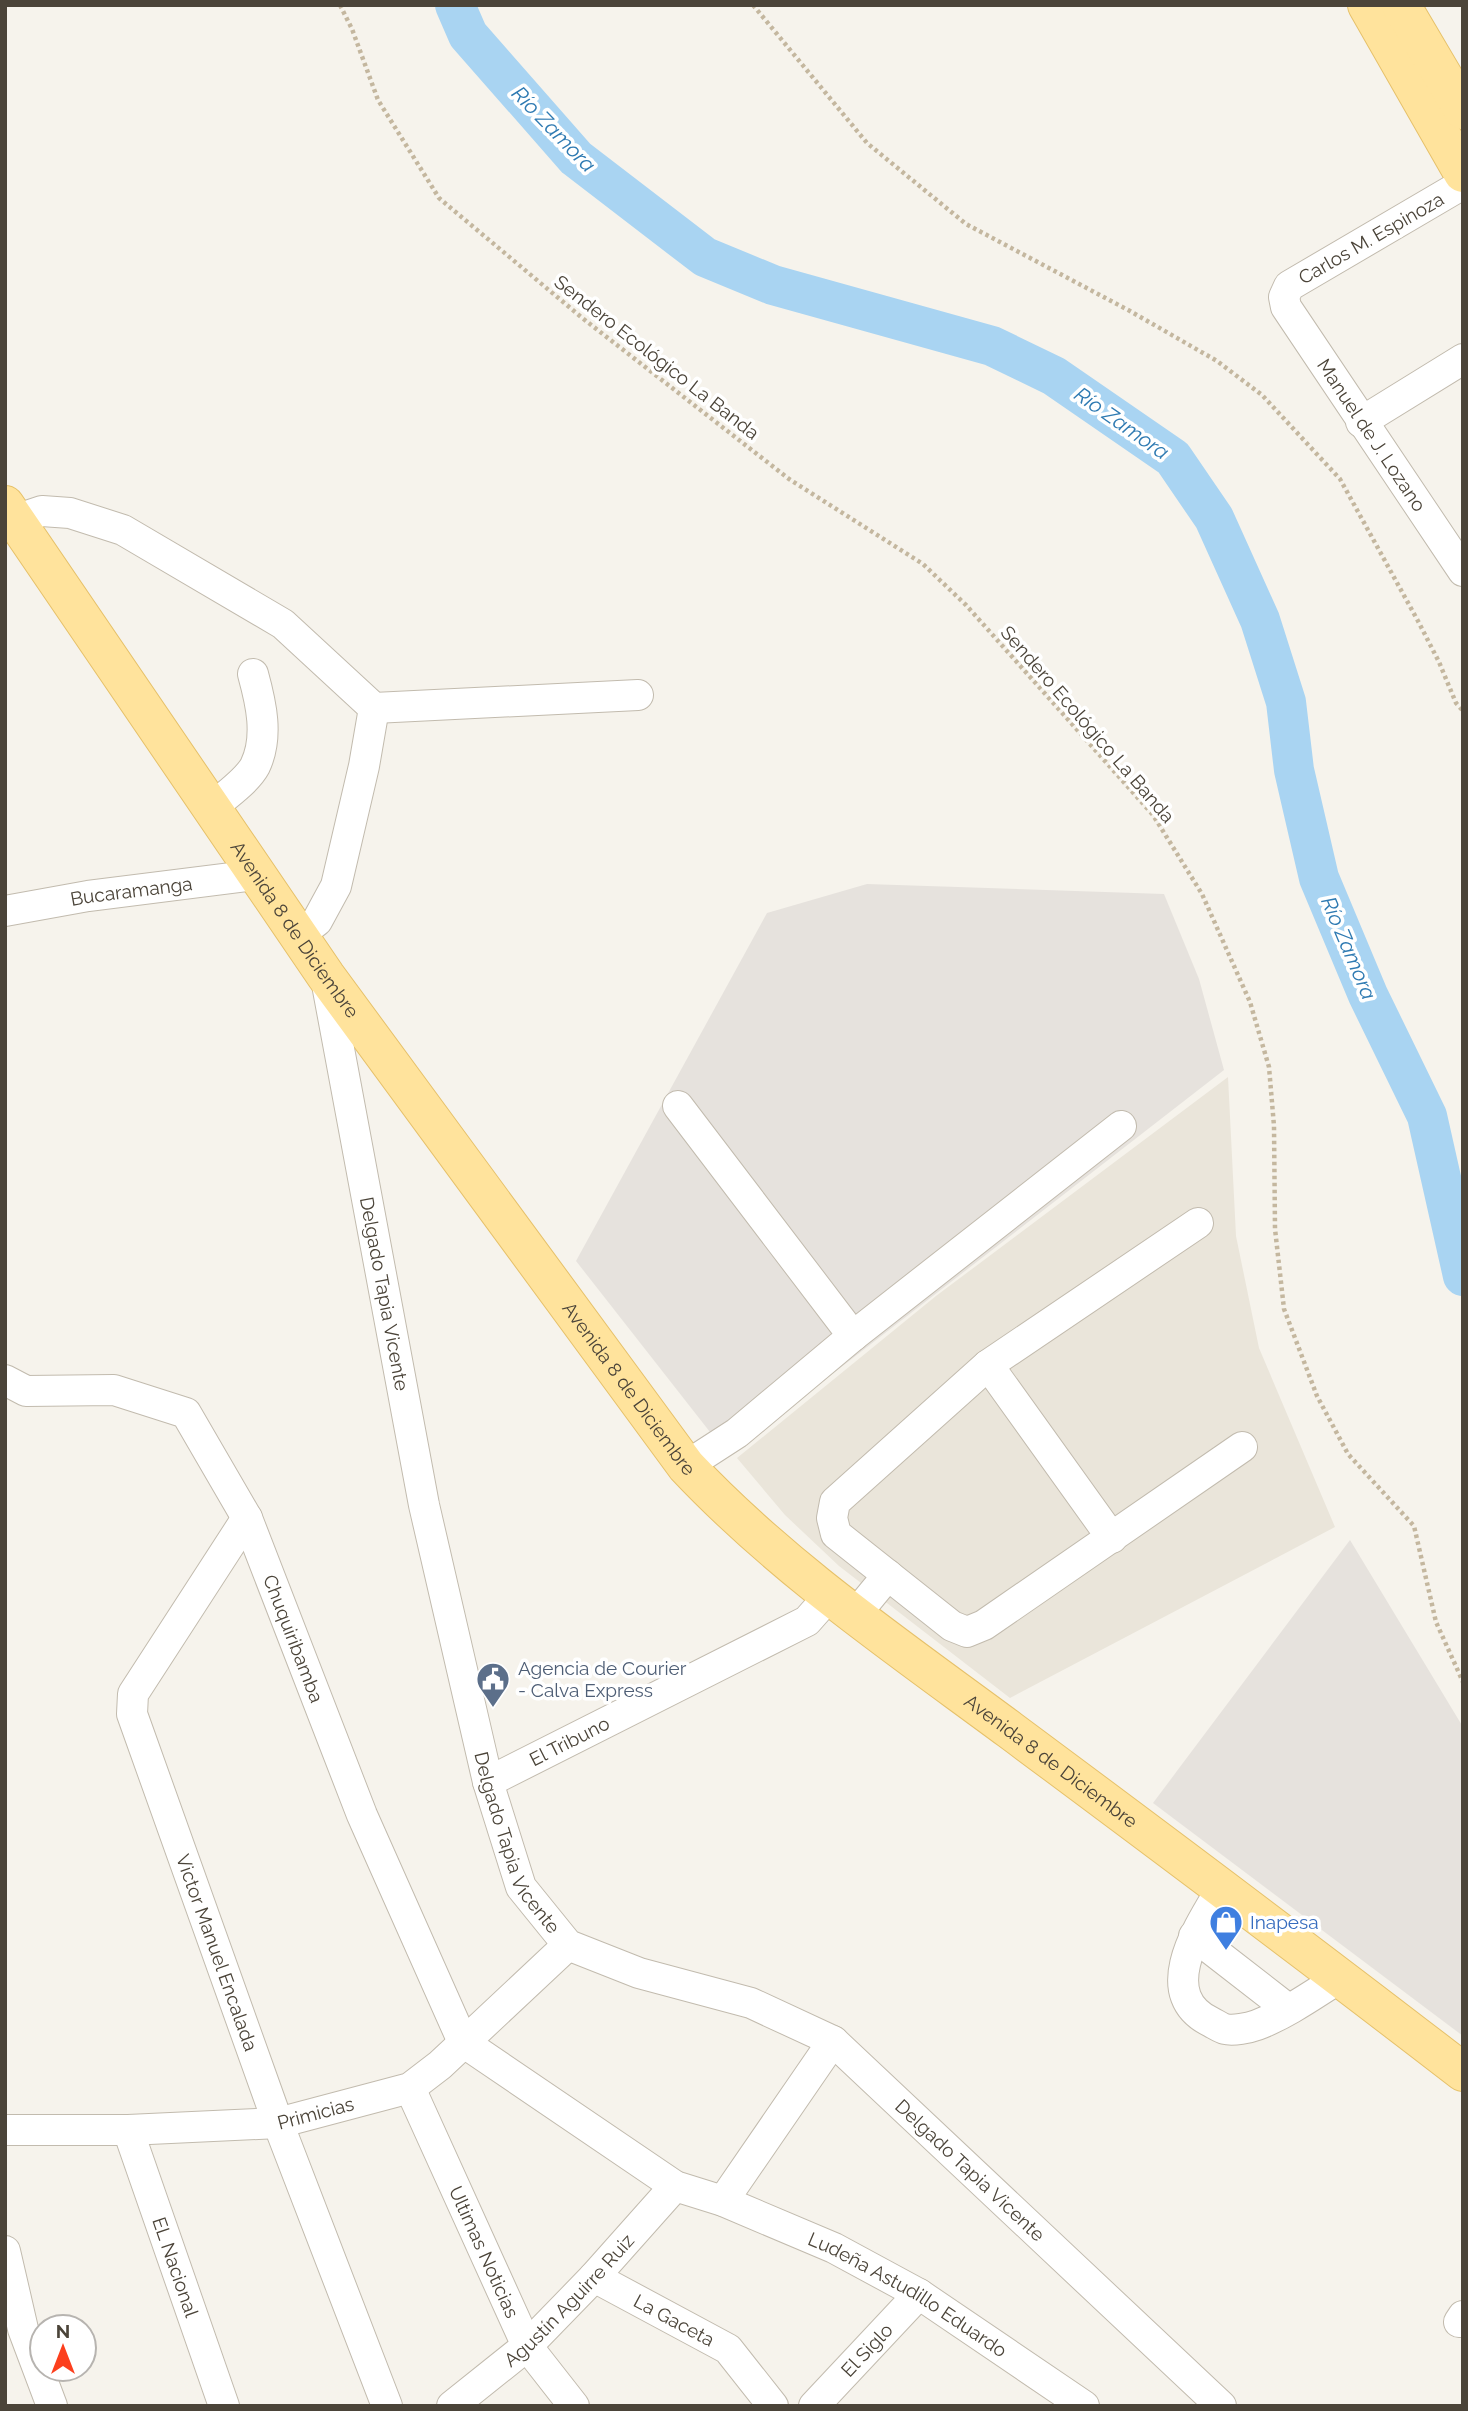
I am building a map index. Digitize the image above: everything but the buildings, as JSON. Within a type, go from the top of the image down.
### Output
[{"type":"main road","points":[[1390,16],[1463,110]]},
{"type":"main road","points":[[1390,16],[1463,173]]},
{"type":"main road","name":"Avenida 8 de Diciembre","points":[[10,512],[326,976],[686,1466],[725,1508],[842,1605],[1341,1977],[1463,2072]]},
{"type":"street","name":"Carlos M. Espinoza","points":[[1284,297],[1289,286],[1463,184]]},
{"type":"street","name":"Manuel de J. Lozano","points":[[1284,297],[1286,307],[1361,422],[1462,568]]},
{"type":"street","points":[[1361,422],[1463,359]]},
{"type":"street","points":[[10,512],[70,513],[123,530],[282,624],[374,708],[638,695]]},
{"type":"street","points":[[211,808],[233,790],[255,766],[263,733],[262,705],[253,674]]},
{"type":"street","points":[[299,934],[317,921],[336,886],[364,766],[374,708]]},
{"type":"street","name":"Bucaramanga","points":[[5,911],[88,896],[256,875]]},
{"type":"street","name":"Delgado Tapia Vicente","points":[[326,976],[424,1505],[488,1782],[521,1886],[568,1945],[639,1973],[751,2003],[833,2041],[1222,2406]]},
{"type":"street","points":[[678,1106],[853,1336]]},
{"type":"street","points":[[686,1466],[737,1433],[853,1336],[1121,1126]]},
{"type":"street","points":[[1198,1223],[988,1365],[835,1502],[832,1518],[836,1534],[952,1626],[967,1632],[984,1625],[1242,1447]]},
{"type":"street","points":[[988,1365],[1112,1538]]},
{"type":"street","name":"Chuquiribamba","points":[[5,1380],[26,1391],[114,1390],[186,1413],[247,1518],[362,1815],[463,2042]]},
{"type":"street","name":"Victor Manuel Encalada","points":[[247,1518],[133,1694],[132,1714],[278,2123],[387,2406]]},
{"type":"street","name":"El Tribuno","points":[[488,1782],[842,1605],[888,1575]]},
{"type":"street","points":[[1222,1888],[1194,1936],[1184,1966],[1184,1997],[1201,2017],[1225,2029],[1255,2026],[1341,1977]]},
{"type":"street","points":[[1194,1936],[1288,2009]]},
{"type":"street","name":"Primicias","points":[[5,2130],[128,2130],[278,2123],[410,2088],[440,2064],[568,1945]]},
{"type":"street","points":[[723,2201],[833,2041]]},
{"type":"street","points":[[463,2042],[675,2186]]},
{"type":"street","name":"Ultimas Noticias","points":[[410,2088],[527,2346],[574,2406]]},
{"type":"street","name":"EL Nacional","points":[[128,2130],[224,2406]]},
{"type":"street","name":"Ludeña Astudillo Eduardo","points":[[675,2186],[723,2201],[834,2248],[919,2294],[1084,2406]]},
{"type":"street","name":"Agustín Aguirre Ruiz","points":[[452,2406],[527,2346],[594,2277],[675,2186]]},
{"type":"street","points":[[5,2251],[14,2332],[52,2406]]},
{"type":"street","name":"La Gaceta","points":[[594,2277],[728,2349],[773,2406]]},
{"type":"street","name":"El Siglo","points":[[814,2406],[919,2294]]},
{"type":"path","name":"Sendero Ecológico La Banda","points":[[340,5],[352,29],[378,100],[439,198],[581,317],[789,480],[923,564],[966,605],[1153,816],[1202,894],[1250,1002],[1269,1067],[1274,1126],[1275,1229],[1284,1309],[1317,1396],[1348,1454],[1414,1526],[1436,1622],[1463,1682]]},
{"type":"path","points":[[753,5],[867,143],[966,224],[1130,311],[1206,355],[1262,394],[1340,479],[1418,621],[1456,704],[1463,712]]},
{"type":"shaded area","points":[[867,884],[1164,894],[1199,979],[1224,1070],[728,1455],[576,1261],[767,913]]},
{"type":"shaded area","points":[[1228,1077],[1236,1236],[1259,1348],[1335,1527],[1010,1698],[839,1566],[785,1515],[737,1458],[936,1296]]},
{"type":"shaded area","points":[[1350,1540],[1463,1727],[1463,2036],[1153,1803]]},
{"type":"waterway","name":"Río Zamora","points":[[455,5],[468,35],[576,158],[705,257],[773,285],[992,346],[1054,376],[1173,458],[1214,518],[1260,620],[1286,702],[1294,770],[1319,878],[1368,995],[1427,1116],[1463,1276]]},
{"type":"place","name":"Agencia de Courier - Calva Express","points":[[493,1709]]},
{"type":"place","name":"Inapesa","points":[[1226,1952]]}]
